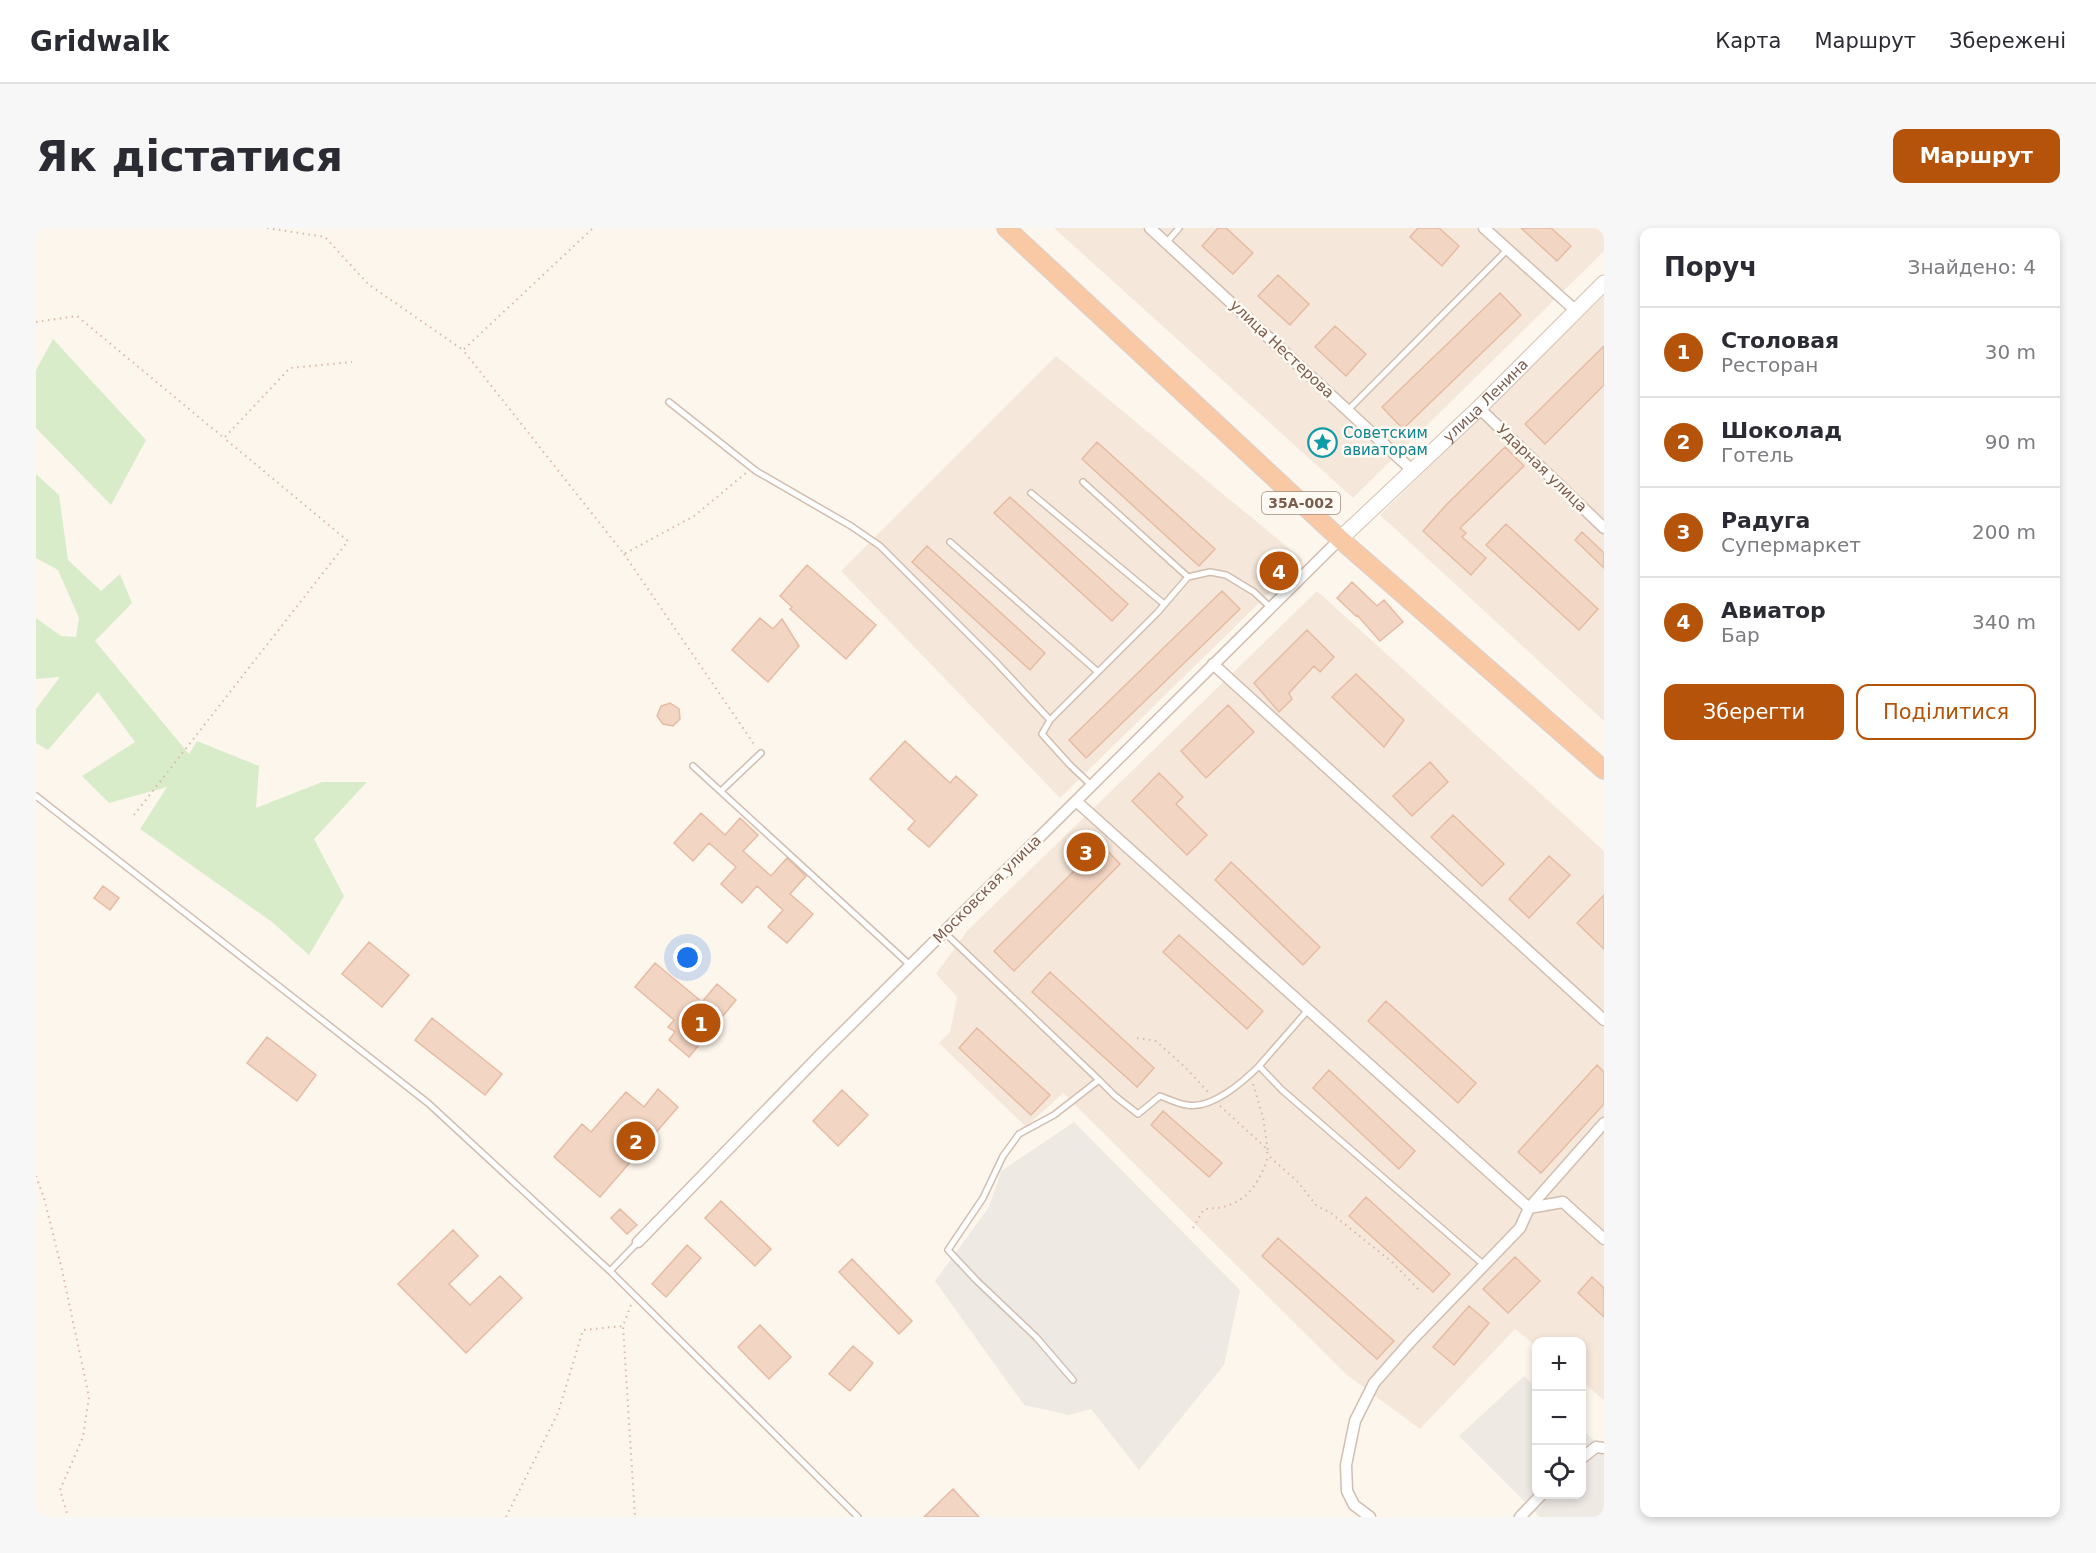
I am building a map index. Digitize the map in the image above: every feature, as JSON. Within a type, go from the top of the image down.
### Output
[{"type":"highway","name":"35А-002","points":[[1006,228],[1340,539],[1604,770]]},
{"type":"main road","name":"улица Ленина","points":[[1340,539],[1479,408],[1604,283]]},
{"type":"street","name":"улица Нестерова","points":[[1150,228],[1413,471]]},
{"type":"street","points":[[1484,228],[1576,311]]},
{"type":"street","name":"Ударная улица","points":[[1479,408],[1604,528]]},
{"type":"street","name":"Московская улица","points":[[638,1242],[820,1055],[1340,539]]},
{"type":"street","points":[[1213,664],[1604,1020]]},
{"type":"street","points":[[1076,801],[1529,1208]]},
{"type":"street","points":[[1370,1517],[1354,1505],[1347,1491],[1346,1465],[1355,1421],[1374,1383],[1411,1341],[1520,1228],[1529,1208],[1604,1123]]},
{"type":"street","points":[[1529,1208],[1563,1202],[1604,1239]]},
{"type":"street","points":[[1586,1454],[1596,1447],[1604,1448]]},
{"type":"street","points":[[1520,1517],[1537,1499]]},
{"type":"lane","points":[[1166,243],[1179,228]]},
{"type":"lane","points":[[1348,410],[1508,249]]},
{"type":"lane","points":[[669,402],[753,468],[851,526],[880,546],[995,661],[1050,720]]},
{"type":"lane","points":[[1083,482],[1188,577]]},
{"type":"lane","points":[[1031,493],[1164,604]]},
{"type":"lane","points":[[950,542],[1098,672]]},
{"type":"lane","points":[[1091,785],[1042,734],[1050,720],[1188,577],[1210,572],[1226,575],[1254,592],[1270,607]]},
{"type":"lane","points":[[721,791],[761,753]]},
{"type":"lane","points":[[693,766],[910,965]]},
{"type":"lane","points":[[36,796],[428,1103],[610,1271],[858,1517]]},
{"type":"lane","points":[[944,932],[1115,1096],[1138,1114],[1160,1096],[1188,1106],[1214,1101],[1249,1076],[1308,1010]]},
{"type":"lane","points":[[1259,1066],[1282,1090],[1484,1265]]},
{"type":"lane","points":[[1073,1380],[1036,1337],[948,1250],[983,1198],[998,1165],[1019,1134],[1065,1107],[1099,1080]]},
{"type":"lane","points":[[610,1271],[638,1242]]},
{"type":"path","points":[[267,228],[325,237],[368,284],[463,350],[624,554],[761,753]]},
{"type":"path","points":[[463,350],[592,228]]},
{"type":"path","points":[[36,321],[77,316],[348,541],[134,815]]},
{"type":"path","points":[[224,438],[290,368],[352,362]]},
{"type":"path","points":[[624,554],[694,516],[753,468]]},
{"type":"path","points":[[1137,1038],[1156,1041],[1202,1083],[1214,1101],[1264,1146],[1269,1156],[1297,1181],[1316,1205],[1332,1214],[1392,1262],[1419,1290]]},
{"type":"path","points":[[1193,1228],[1204,1209],[1230,1206],[1246,1197],[1261,1177],[1269,1156],[1263,1117],[1249,1076]]},
{"type":"path","points":[[36,1176],[44,1198],[62,1270],[89,1397],[83,1437],[60,1490],[69,1517]]},
{"type":"path","points":[[634,1295],[623,1326],[635,1517]]},
{"type":"path","points":[[506,1517],[558,1413],[583,1330],[623,1326]]},
{"type":"shaded area","points":[[1054,228],[1604,228],[1604,251],[1353,498]]},
{"type":"shaded area","points":[[1604,296],[1604,721],[1380,515]]},
{"type":"shaded area","points":[[1056,356],[1303,560],[1060,798],[841,571]]},
{"type":"shaded area","points":[[1317,591],[1604,851],[1604,1400],[1586,1385],[1586,1337],[1532,1337],[1532,1343],[1515,1329],[1420,1429],[1347,1375],[1063,1093],[1026,1127],[939,1043],[950,1032],[957,997],[936,974],[967,931]]},
{"type":"shaded area","points":[[1074,1122],[1240,1290],[1224,1365],[1139,1470],[1091,1409],[1069,1415],[1024,1405],[935,1281],[989,1207],[1001,1171]]},
{"type":"shaded area","points":[[1524,1376],[1532,1383],[1532,1499],[1586,1499],[1586,1433],[1604,1450],[1604,1517],[1540,1517],[1459,1436]]},
{"type":"green space","points":[[53,339],[146,440],[111,505],[36,428],[36,370]]},
{"type":"green space","points":[[36,474],[59,495],[68,560],[101,591],[120,574],[132,603],[95,641],[189,754],[197,741],[259,766],[256,808],[322,782],[367,782],[314,839],[344,896],[309,955],[272,922],[140,829],[167,787],[109,803],[82,776],[135,742],[98,692],[48,750],[36,743],[36,709],[60,677],[36,679],[36,618],[61,636],[76,637],[79,618],[58,570],[36,558]]},
{"type":"building","points":[[1218,228],[1226,228],[1253,253],[1233,274],[1202,246]]},
{"type":"building","points":[[1418,228],[1439,228],[1459,246],[1442,266],[1410,237]]},
{"type":"building","points":[[1521,228],[1551,228],[1571,246],[1557,261]]},
{"type":"building","points":[[1278,275],[1309,304],[1290,325],[1258,296]]},
{"type":"building","points":[[1500,293],[1521,315],[1403,429],[1382,407]]},
{"type":"building","points":[[1335,326],[1366,354],[1346,376],[1315,347]]},
{"type":"building","points":[[1604,346],[1604,385],[1545,444],[1525,424]]},
{"type":"building","points":[[1097,442],[1215,549],[1199,566],[1082,459]]},
{"type":"building","points":[[1505,447],[1524,466],[1460,528],[1466,533],[1462,537],[1486,558],[1471,575],[1423,531]]},
{"type":"building","points":[[1010,497],[1128,604],[1112,621],[994,513]]},
{"type":"building","points":[[1506,524],[1598,609],[1579,630],[1486,545]]},
{"type":"building","points":[[1582,532],[1604,553],[1604,568],[1575,540]]},
{"type":"building","points":[[927,546],[1045,653],[1030,670],[912,562]]},
{"type":"building","points":[[807,565],[876,625],[846,659],[790,609],[792,607],[780,596]]},
{"type":"building","points":[[1352,582],[1377,606],[1384,600],[1403,622],[1380,641],[1357,615],[1337,598]]},
{"type":"building","points":[[1222,591],[1240,609],[1086,758],[1069,740]]},
{"type":"building","points":[[760,618],[773,629],[782,619],[799,646],[768,682],[732,650]]},
{"type":"building","points":[[1307,630],[1334,657],[1320,672],[1314,666],[1289,693],[1292,699],[1279,712],[1254,683]]},
{"type":"building","points":[[1356,674],[1404,720],[1384,747],[1332,697]]},
{"type":"building","points":[[670,703],[679,709],[680,719],[673,726],[663,724],[657,716],[661,706]]},
{"type":"building","points":[[1228,705],[1254,732],[1206,778],[1181,751]]},
{"type":"building","points":[[905,741],[950,783],[956,776],[977,795],[929,847],[908,829],[915,821],[870,779]]},
{"type":"building","points":[[1430,762],[1448,782],[1412,816],[1393,796]]},
{"type":"building","points":[[1159,773],[1183,797],[1176,804],[1207,835],[1187,855],[1132,801]]},
{"type":"building","points":[[701,813],[725,835],[740,818],[758,835],[743,851],[771,876],[787,858],[806,876],[790,894],[813,914],[787,943],[768,927],[783,910],[757,886],[742,903],[721,884],[736,867],[709,843],[693,861],[674,843]]},
{"type":"building","points":[[1453,815],[1504,864],[1482,886],[1431,837]]},
{"type":"building","points":[[1101,844],[1120,864],[1014,971],[994,951]]},
{"type":"building","points":[[1549,856],[1570,875],[1529,918],[1509,899]]},
{"type":"building","points":[[1231,862],[1320,947],[1303,965],[1215,880]]},
{"type":"building","points":[[103,886],[119,898],[110,910],[94,898]]},
{"type":"building","points":[[1604,895],[1604,949],[1577,923]]},
{"type":"building","points":[[1179,935],[1263,1011],[1247,1029],[1163,952]]},
{"type":"building","points":[[369,942],[409,975],[382,1007],[342,974]]},
{"type":"building","points":[[655,963],[702,1002],[717,984],[736,1000],[689,1057],[669,1040],[675,1032],[668,1027],[674,1020],[635,987]]},
{"type":"building","points":[[1050,972],[1154,1068],[1137,1087],[1032,992]]},
{"type":"building","points":[[1386,1001],[1476,1083],[1458,1103],[1368,1021]]},
{"type":"building","points":[[432,1018],[502,1074],[485,1095],[415,1040]]},
{"type":"building","points":[[977,1028],[1050,1095],[1031,1115],[959,1048]]},
{"type":"building","points":[[267,1037],[316,1075],[297,1101],[247,1063]]},
{"type":"building","points":[[1597,1065],[1604,1072],[1604,1104],[1541,1173],[1518,1152]]},
{"type":"building","points":[[1329,1070],[1415,1151],[1399,1169],[1313,1088]]},
{"type":"building","points":[[658,1089],[678,1107],[600,1197],[554,1157],[582,1124],[591,1132],[626,1092],[644,1107]]},
{"type":"building","points":[[842,1090],[868,1115],[838,1146],[813,1121]]},
{"type":"building","points":[[1163,1111],[1222,1163],[1209,1177],[1151,1125]]},
{"type":"building","points":[[1366,1197],[1450,1274],[1433,1292],[1349,1216]]},
{"type":"building","points":[[721,1201],[771,1249],[755,1266],[705,1218]]},
{"type":"building","points":[[620,1209],[637,1225],[627,1234],[611,1218]]},
{"type":"building","points":[[453,1230],[478,1256],[449,1284],[470,1305],[500,1276],[522,1298],[466,1353],[398,1284]]},
{"type":"building","points":[[1278,1238],[1394,1341],[1377,1359],[1262,1256]]},
{"type":"building","points":[[687,1245],[701,1258],[666,1297],[652,1284]]},
{"type":"building","points":[[1515,1257],[1540,1281],[1508,1313],[1483,1289]]},
{"type":"building","points":[[852,1259],[912,1321],[899,1334],[839,1272]]},
{"type":"building","points":[[1592,1277],[1604,1288],[1604,1317],[1578,1293]]},
{"type":"building","points":[[1469,1306],[1489,1323],[1454,1365],[1433,1347]]},
{"type":"building","points":[[760,1325],[791,1357],[769,1379],[738,1347]]},
{"type":"building","points":[[853,1346],[873,1363],[850,1391],[829,1374]]},
{"type":"building","points":[[953,1489],[979,1517],[924,1517]]},
{"type":"place","name":"Советским авиаторам","points":[[1322,442]]},
{"type":"place","name":"Авиатор","points":[[1279,571]]},
{"type":"place","name":"Радуга","points":[[1086,852]]},
{"type":"place","name":"Столовая","points":[[701,1023]]},
{"type":"place","name":"Шоколад","points":[[636,1141]]}]
